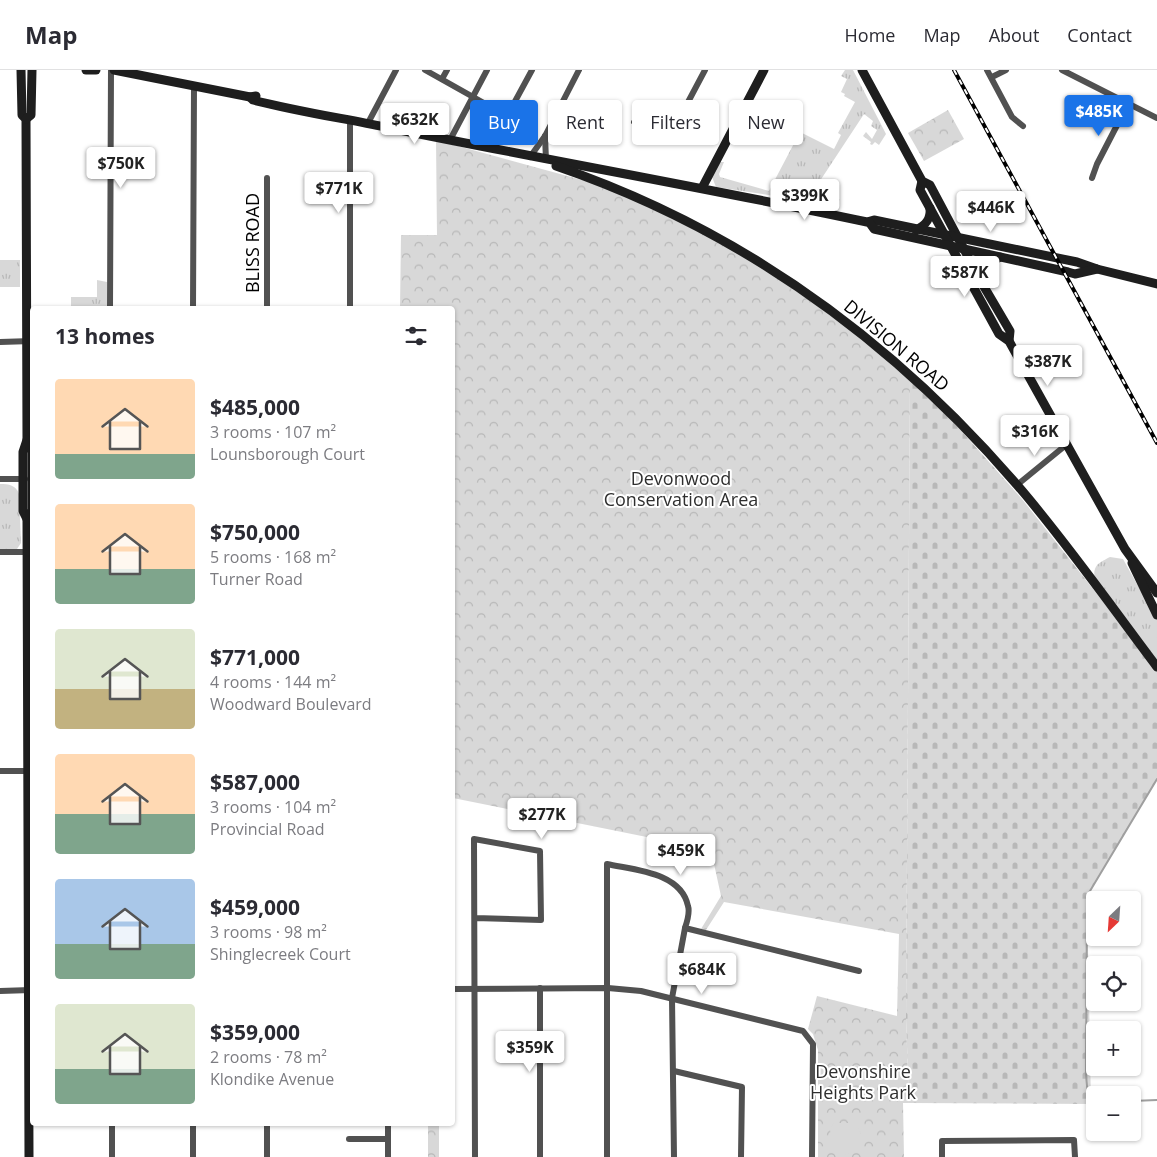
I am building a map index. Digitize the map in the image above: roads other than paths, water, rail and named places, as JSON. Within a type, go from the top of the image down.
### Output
[{"type":"main road","points":[[22,70],[22,115],[26,119],[30,341],[27,440],[23,452],[27,480],[23,511],[27,518],[30,552],[30,771]]},
{"type":"main road","points":[[26,119],[31,115],[32,70]]},
{"type":"main road","points":[[86,70],[96,70]]},
{"type":"main road","points":[[112,70],[250,97],[254,96],[350,120],[530,157],[702,188],[869,222],[874,220],[958,239],[1077,262],[1157,284]]},
{"type":"main road","points":[[702,188],[764,70]]},
{"type":"main road","points":[[862,70],[922,181],[930,185],[983,285],[1010,331],[1009,341]]},
{"type":"main road","name":"DIVISION ROAD","points":[[530,157],[625,191],[688,220],[730,243],[811,295],[905,368],[938,400],[1017,485],[1157,667]]},
{"type":"main road","points":[[922,181],[920,190],[944,236],[1000,334],[1009,341],[1128,553],[1157,615]]},
{"type":"main road","points":[[916,230],[924,226],[931,215],[930,207]]},
{"type":"main road","points":[[869,222],[874,229],[1076,274],[1097,269]]},
{"type":"main road","points":[[983,285],[985,270],[992,260],[1000,257]]},
{"type":"main road","points":[[1128,553],[1157,594]]},
{"type":"main road","points":[[29,1157],[30,1074]]},
{"type":"street","points":[[110,306],[112,70]]},
{"type":"street","points":[[368,123],[396,70]]},
{"type":"street","points":[[425,70],[507,116],[532,70]]},
{"type":"street","points":[[442,79],[447,70]]},
{"type":"street","points":[[450,140],[486,70]]},
{"type":"street","points":[[530,157],[545,136],[579,70]]},
{"type":"street","points":[[689,100],[704,72],[695,70]]},
{"type":"street","points":[[988,70],[1012,117],[1023,126]]},
{"type":"street","points":[[992,77],[1006,70]]},
{"type":"street","points":[[1062,70],[1157,118]]},
{"type":"street","points":[[193,306],[194,86]]},
{"type":"street","points":[[1092,178],[1097,164],[1128,104]]},
{"type":"street","points":[[350,120],[350,306]]},
{"type":"street","points":[[545,136],[546,160]]},
{"type":"street","name":"BLISS ROAD","points":[[267,306],[268,178]]},
{"type":"street","points":[[0,342],[30,341]]},
{"type":"street","points":[[1017,485],[1066,445]]},
{"type":"street","points":[[0,479],[27,480]]},
{"type":"street","points":[[0,552],[30,552]]},
{"type":"street","points":[[0,771],[30,771]]},
{"type":"street","points":[[474,1157],[474,839],[540,851],[541,920],[475,918]]},
{"type":"street","points":[[608,1157],[607,864],[657,874],[676,885],[684,895],[689,908],[672,998],[674,1157]]},
{"type":"street","points":[[685,928],[859,971]]},
{"type":"street","points":[[540,988],[540,1157]]},
{"type":"street","points":[[455,989],[608,988],[641,991],[803,1030],[813,1044],[812,1157]]},
{"type":"street","points":[[0,991],[30,990]]},
{"type":"street","points":[[674,1070],[742,1087],[741,1157]]},
{"type":"street","points":[[112,1126],[112,1157]]},
{"type":"street","points":[[193,1126],[193,1157]]},
{"type":"street","points":[[267,1126],[267,1157]]},
{"type":"street","points":[[388,1126],[388,1157]]},
{"type":"street","points":[[349,1139],[388,1139]]},
{"type":"street","points":[[942,1157],[942,1141],[1074,1140],[1075,1157]]},
{"type":"waterway","points":[[1087,1086],[1087,896],[1157,779]]},
{"type":"waterway","points":[[1141,1101],[1157,1100]]},
{"type":"railway","points":[[954,70],[1157,443]]},
{"type":"park label","name":"Devonwood Conservation Area","points":[[681,488]]},
{"type":"park label","name":"Devonshire Heights Park","points":[[863,1081]]}]
